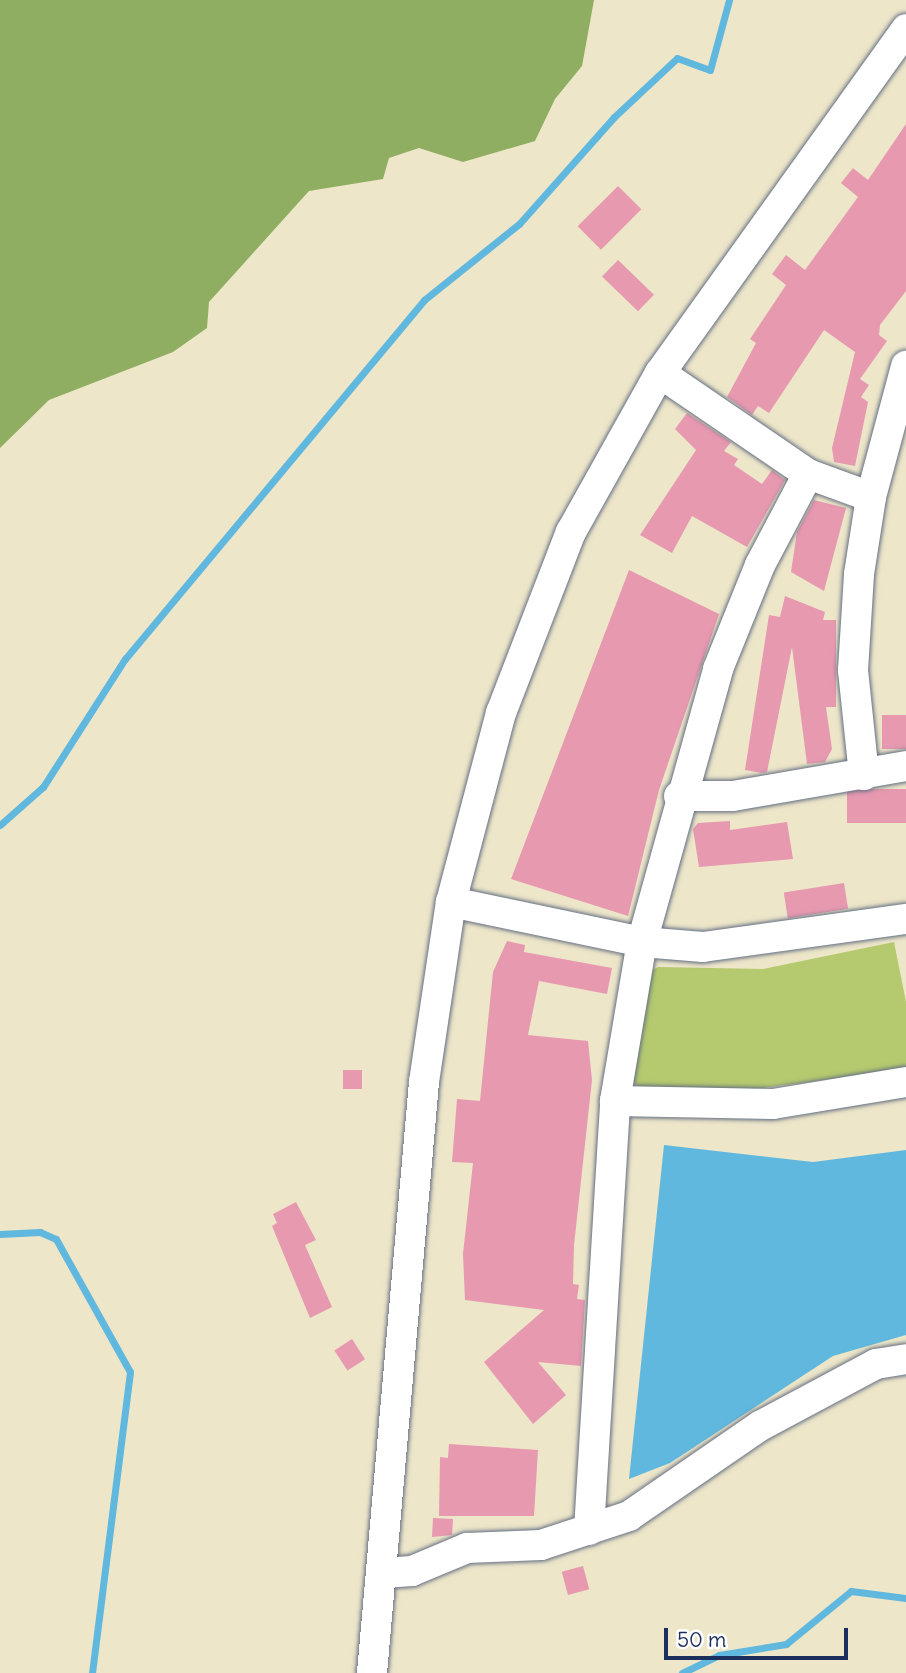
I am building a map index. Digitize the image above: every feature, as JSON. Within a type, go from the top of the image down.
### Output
[{"type":"street","points":[[369,1671],[384,1573],[424,1082],[451,902],[500,713],[566,545],[660,373],[906,29]]},
{"type":"street","points":[[864,775],[853,670],[871,497],[906,366]]},
{"type":"street","points":[[660,373],[808,474],[871,497]]},
{"type":"street","points":[[589,1530],[615,1101],[642,942],[679,796],[718,669],[760,565],[808,474]]},
{"type":"street","points":[[679,796],[733,796],[906,766]]},
{"type":"street","points":[[451,902],[642,942],[754,944],[906,919]]},
{"type":"street","points":[[615,1101],[772,1104],[906,1082]]},
{"type":"street","points":[[384,1573],[412,1571],[467,1548],[541,1545],[629,1516],[760,1426],[876,1364],[906,1359]]},
{"type":"green space","points":[[0,0],[594,0],[582,66],[555,99],[535,141],[463,162],[419,148],[389,158],[383,179],[309,191],[209,302],[207,328],[173,352],[49,400],[0,448]]},
{"type":"green space","points":[[894,942],[906,1002],[906,1069],[732,1092],[639,1088],[632,1079],[648,973],[658,967],[763,969]]},
{"type":"water","points":[[664,1145],[813,1162],[906,1150],[906,1335],[833,1356],[670,1463],[629,1479]]},
{"type":"building","points":[[906,124],[906,291],[880,325],[879,335],[887,341],[860,379],[869,385],[861,397],[868,402],[855,466],[834,462],[832,448],[855,352],[824,330],[769,413],[758,406],[752,415],[727,397],[756,343],[750,339],[786,285],[772,274],[786,255],[805,270],[858,197],[841,183],[853,168],[868,180]]},
{"type":"building","points":[[618,186],[641,209],[601,250],[578,226]]},
{"type":"building","points":[[618,260],[654,295],[638,311],[602,277]]},
{"type":"building","points":[[687,413],[731,442],[724,451],[738,459],[734,465],[762,484],[772,470],[785,480],[747,547],[692,516],[672,553],[640,535],[696,450],[675,429]]},
{"type":"building","points":[[814,500],[846,508],[824,591],[791,572],[797,532]]},
{"type":"building","points":[[629,570],[719,614],[659,790],[628,916],[511,879]]},
{"type":"building","points":[[785,596],[825,612],[823,620],[836,620],[836,707],[826,707],[832,749],[825,762],[807,764],[792,647],[767,772],[745,770],[769,615],[780,617]]},
{"type":"building","points":[[882,715],[906,715],[906,749],[882,749]]},
{"type":"building","points":[[847,789],[906,789],[906,823],[847,823]]},
{"type":"building","points":[[730,821],[730,830],[787,822],[793,859],[699,867],[693,829],[698,823]]},
{"type":"building","points":[[844,883],[848,909],[788,918],[784,893]]},
{"type":"building","points":[[507,941],[525,945],[524,952],[612,968],[607,994],[539,981],[528,1035],[588,1041],[592,1080],[574,1245],[573,1284],[579,1285],[577,1299],[585,1300],[581,1366],[538,1362],[566,1395],[533,1424],[484,1362],[544,1310],[465,1300],[463,1254],[473,1163],[452,1162],[457,1099],[480,1101],[493,972]]},
{"type":"building","points":[[343,1070],[362,1070],[362,1089],[343,1089]]},
{"type":"building","points":[[296,1202],[316,1240],[305,1245],[332,1307],[310,1318],[272,1226],[277,1223],[273,1214]]},
{"type":"building","points":[[352,1339],[365,1359],[347,1371],[334,1350]]},
{"type":"building","points":[[449,1444],[538,1450],[534,1516],[439,1516],[440,1457],[448,1458]]},
{"type":"building","points":[[433,1518],[453,1519],[452,1535],[432,1537]]},
{"type":"building","points":[[583,1566],[589,1589],[568,1595],[562,1572]]},
{"type":"waterway","points":[[0,825],[43,787],[125,659],[424,300],[519,224],[614,117],[677,58],[710,70],[729,0]]},
{"type":"waterway","points":[[0,1234],[40,1232],[56,1239],[130,1372],[92,1673]]},
{"type":"waterway","points":[[682,1673],[719,1655],[786,1644],[851,1591],[906,1598]]}]
